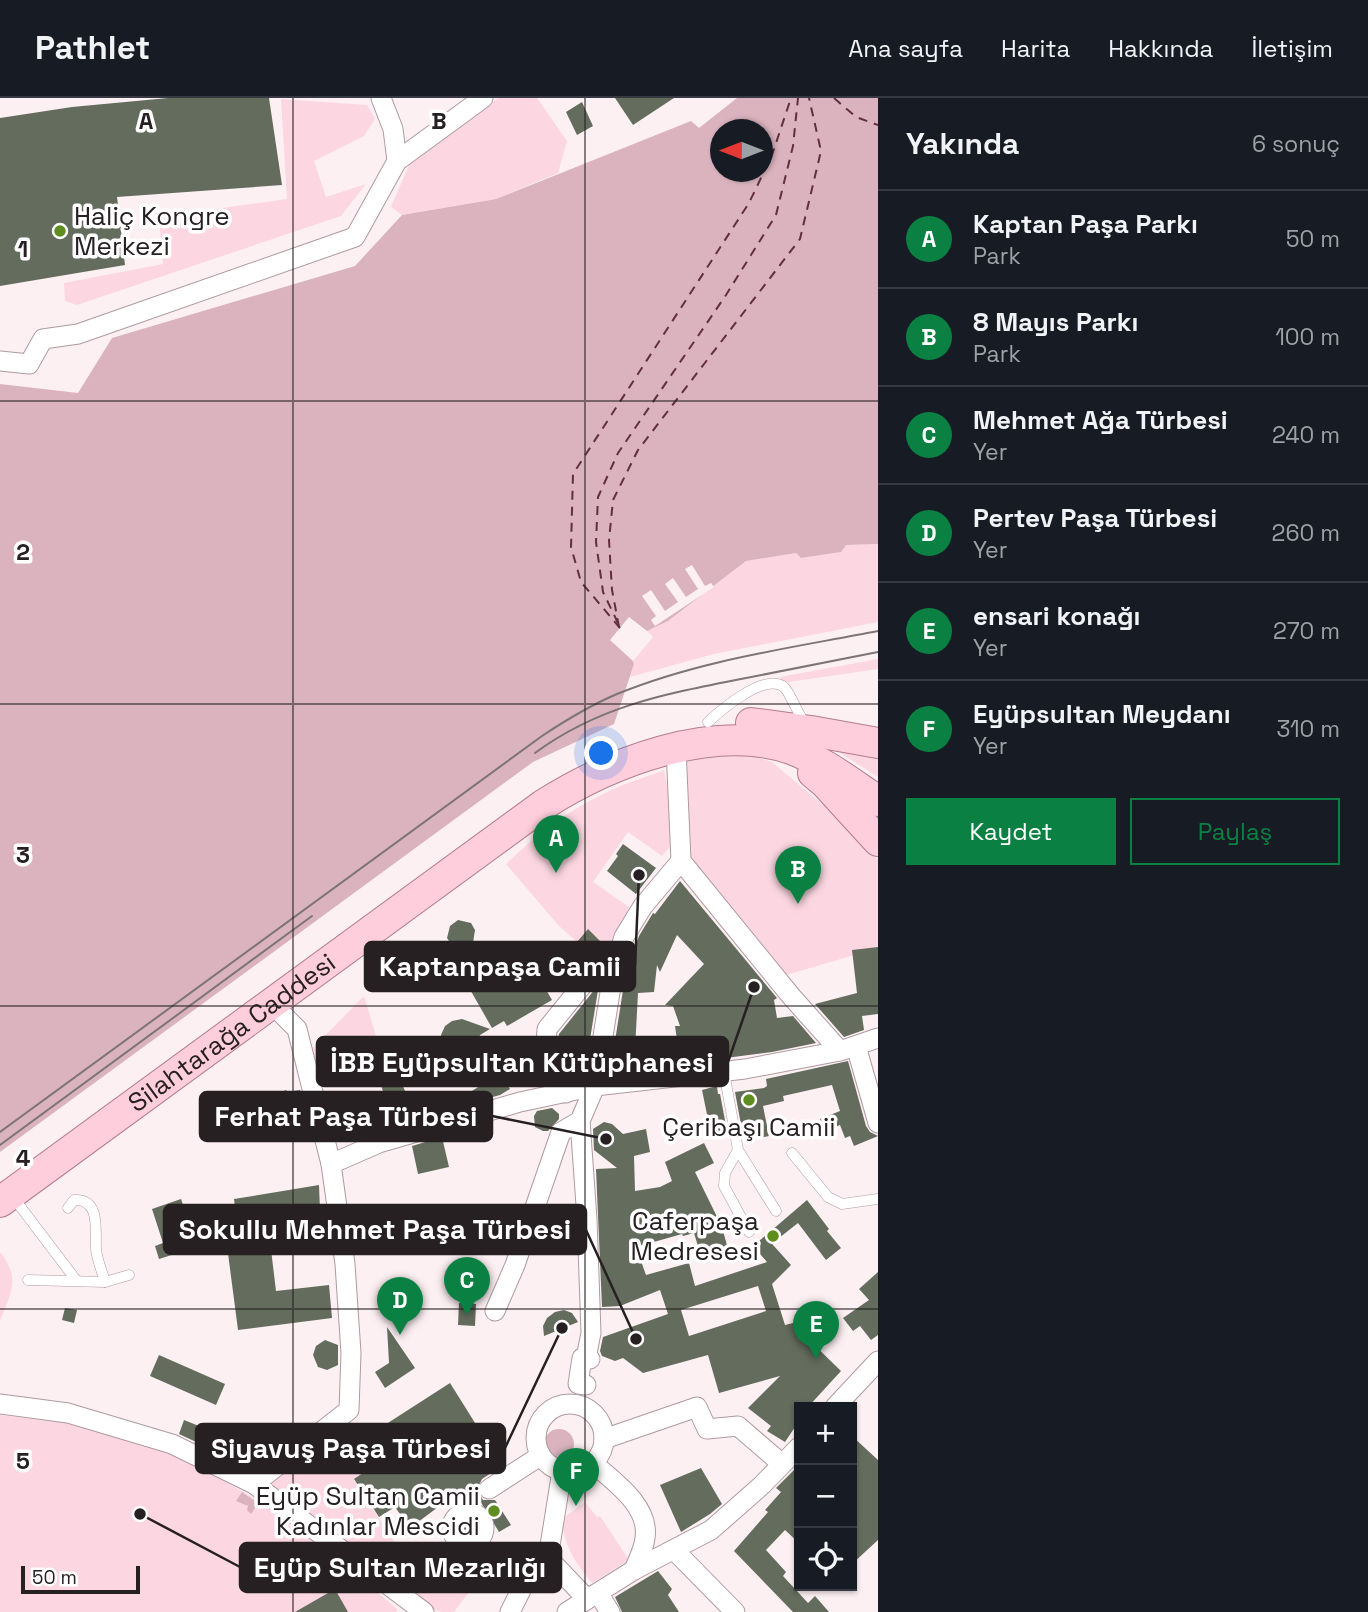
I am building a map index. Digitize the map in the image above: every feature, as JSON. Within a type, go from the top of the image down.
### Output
[{"type":"main road","name":"Silahtarağa Caddesi","points":[[4,1191],[547,780],[613,748],[681,726],[708,722],[742,722],[811,730],[878,743]]},
{"type":"main road","name":"Silahtarağa Caddesi","points":[[4,1191],[561,794],[623,765],[676,748],[713,741],[766,743],[817,761],[878,801]]},
{"type":"main road","points":[[766,743],[825,783],[878,841]]},
{"type":"street","points":[[381,98],[393,129],[397,161]]},
{"type":"street","points":[[0,361],[29,364],[43,339],[78,334],[355,237],[397,161],[483,98]]},
{"type":"street","points":[[676,748],[681,861],[791,996],[848,1049],[878,1123]]},
{"type":"street","points":[[579,1405],[584,1385],[578,1384],[591,1334],[580,1121],[595,1086],[617,957],[624,937],[643,906],[681,861]]},
{"type":"street","points":[[566,1093],[546,1043],[547,1029],[598,966],[617,957]]},
{"type":"street","points":[[254,1484],[349,1410],[351,1353],[345,1264],[331,1164],[297,1028],[271,1003]]},
{"type":"street","points":[[331,1164],[379,1143],[520,1102],[595,1086],[723,1072],[848,1049],[878,1038]]},
{"type":"street","points":[[495,1311],[515,1265],[561,1132],[580,1121]]},
{"type":"street","points":[[840,1402],[878,1361]]},
{"type":"street","points":[[0,1404],[68,1413],[173,1444],[254,1484],[424,1612]]},
{"type":"street","points":[[567,1404],[579,1405],[589,1410],[597,1418],[604,1439],[602,1450],[593,1463],[579,1472],[562,1472],[548,1465],[536,1446],[539,1423],[556,1407],[567,1404]]},
{"type":"street","points":[[604,1439],[697,1407],[707,1429],[738,1426],[782,1464]]},
{"type":"street","points":[[566,1612],[634,1570],[711,1530],[794,1452]]},
{"type":"street","points":[[478,1499],[540,1456]]},
{"type":"street","points":[[593,1463],[621,1488],[640,1510],[646,1525],[645,1541],[634,1570]]},
{"type":"street","points":[[510,1612],[522,1588],[548,1558],[562,1472]]},
{"type":"street","points":[[674,1551],[735,1612]]},
{"type":"street","points":[[548,1558],[610,1612]]},
{"type":"lane","points":[[708,722],[724,707],[753,689],[777,684],[786,688],[798,714],[811,730]]},
{"type":"lane","points":[[723,1072],[738,1150],[776,1210]]},
{"type":"lane","points":[[738,1150],[724,1173],[723,1186],[749,1232]]},
{"type":"lane","points":[[792,1153],[828,1197],[842,1204],[878,1199]]},
{"type":"lane","points":[[4,1191],[76,1280]]},
{"type":"lane","points":[[68,1208],[74,1200],[81,1199],[90,1205],[97,1222],[96,1252],[105,1282]]},
{"type":"lane","points":[[28,1280],[105,1282],[129,1275]]},
{"type":"shaded area","points":[[498,98],[537,98],[567,141],[558,173],[496,199],[402,215],[391,207],[409,165]]},
{"type":"shaded area","points":[[737,98],[878,98],[878,544],[846,545],[841,552],[801,558],[796,553],[746,561],[668,621],[647,631],[629,617],[610,640],[634,664],[614,724],[533,762],[0,1152],[0,384],[78,393],[112,338],[355,266],[402,215],[496,199],[691,121],[699,128],[710,119],[710,182],[773,182],[773,119],[710,119]]},
{"type":"shaded area","points":[[281,99],[367,105],[375,119],[364,136],[314,161],[326,197],[366,184],[341,216],[77,305],[65,301],[64,283],[163,264],[159,217],[287,199]]},
{"type":"shaded area","points":[[878,544],[878,622],[714,654],[630,677],[633,661],[653,637],[647,631],[668,621],[746,561],[796,553],[801,558],[840,552],[846,545]]},
{"type":"shaded area","points":[[878,659],[878,669],[782,683],[780,677]]},
{"type":"shaded area","points":[[834,749],[878,754],[878,777]]},
{"type":"shaded area","points":[[751,755],[772,762],[841,820],[878,859],[878,948],[783,976],[678,861],[680,760]]},
{"type":"shaded area","points":[[664,770],[673,843],[662,856],[628,832],[593,882],[629,907],[617,934],[597,960],[558,925],[506,864],[540,834],[576,809],[610,790]]},
{"type":"shaded area","points":[[364,996],[388,1076],[355,1082],[353,1066],[316,1069],[312,1049]]},
{"type":"shaded area","points":[[0,1252],[10,1270],[12,1286],[0,1321]]},
{"type":"shaded area","points":[[0,1415],[80,1425],[178,1453],[298,1525],[398,1610],[0,1612]]},
{"type":"shaded area","points":[[342,1429],[369,1469],[354,1480],[397,1546],[392,1562],[410,1587],[435,1593],[448,1588],[457,1577],[472,1588],[454,1612],[424,1607],[268,1486],[280,1472]]},
{"type":"shaded area","points":[[559,1429],[570,1433],[574,1444],[570,1455],[559,1459],[548,1455],[544,1444],[548,1433]]},
{"type":"shaded area","points":[[242,1492],[258,1503],[251,1514],[247,1510],[248,1506],[236,1501]]},
{"type":"shaded area","points":[[585,1502],[597,1517],[600,1516],[629,1560],[592,1583],[571,1554],[562,1519]]},
{"type":"pier","points":[[692,565],[705,586],[711,583],[714,587],[655,626],[651,620],[656,616],[642,596],[651,590],[665,611],[678,602],[665,584],[673,578],[686,597],[698,589],[685,569]]},
{"type":"building","name":"Haliç Kongre Merkezi","points":[[168,98],[269,98],[282,185],[117,197],[125,265],[0,286],[0,118],[72,107]]},
{"type":"building","points":[[615,98],[674,98],[633,125]]},
{"type":"building","points":[[582,102],[593,126],[577,135],[566,112]]},
{"type":"building","points":[[623,844],[656,868],[636,894],[607,871]]},
{"type":"building","points":[[680,881],[777,998],[774,1000],[777,1018],[793,1016],[816,1043],[772,1052],[657,1067],[654,1042],[677,1040],[675,1026],[680,1026],[673,1006],[665,1005],[704,964],[677,935],[660,972],[657,965],[654,992],[638,993],[634,1068],[616,1067],[617,1054],[613,1054],[625,977],[632,954],[653,913],[655,914]]},
{"type":"building","points":[[458,920],[471,923],[475,930],[473,943],[494,978],[507,971],[509,975],[517,970],[520,975],[533,967],[552,1000],[507,1026],[504,1021],[492,1028],[456,965],[475,954],[453,947],[447,938],[450,926]]},
{"type":"building","points":[[588,929],[607,948],[591,956],[577,942]]},
{"type":"building","points":[[878,947],[878,1014],[862,1016],[864,1030],[844,1037],[815,1004],[857,993],[852,950]]},
{"type":"building","points":[[599,984],[584,1076],[573,1078],[558,1041],[559,1034]]},
{"type":"building","points":[[462,1019],[490,1029],[480,1035],[476,1049],[469,1056],[459,1058],[446,1052],[442,1046],[441,1035],[445,1026]]},
{"type":"building","points":[[848,1061],[866,1126],[878,1136],[854,1146],[850,1136],[845,1138],[840,1125],[825,1131],[820,1119],[840,1111],[832,1085],[783,1096],[784,1101],[763,1106],[769,1136],[744,1141],[735,1092],[764,1088],[767,1086],[766,1079]]},
{"type":"building","points":[[500,1073],[510,1089],[500,1095],[478,1101],[472,1091]]},
{"type":"building","points":[[398,1074],[405,1091],[400,1093],[410,1121],[394,1126],[380,1082]]},
{"type":"building","points":[[717,1086],[727,1131],[711,1134],[702,1090]]},
{"type":"building","points":[[286,1090],[300,1090],[312,1140],[300,1142],[298,1126],[284,1129],[281,1112],[263,1120],[256,1103]]},
{"type":"building","points":[[552,1108],[559,1114],[559,1119],[548,1131],[535,1127],[534,1116],[537,1111]]},
{"type":"building","points":[[604,1122],[612,1124],[623,1134],[646,1129],[650,1152],[634,1156],[635,1191],[660,1187],[672,1181],[665,1162],[704,1143],[714,1163],[695,1172],[722,1227],[728,1249],[701,1256],[694,1233],[636,1247],[646,1275],[689,1263],[695,1286],[767,1262],[753,1246],[765,1236],[791,1265],[772,1284],[785,1325],[801,1321],[805,1336],[841,1371],[813,1402],[794,1402],[794,1428],[785,1442],[767,1431],[771,1426],[748,1408],[780,1376],[719,1393],[708,1355],[643,1373],[623,1358],[615,1361],[602,1356],[600,1351],[603,1337],[668,1314],[660,1290],[620,1306],[602,1307],[596,1169],[617,1168],[594,1150],[593,1129]],"holes":[[[758,1286],[766,1311],[689,1336],[681,1310]]]},
{"type":"building","points":[[442,1137],[449,1167],[418,1174],[412,1146]]},
{"type":"building","points":[[319,1185],[320,1210],[267,1216],[276,1291],[329,1285],[332,1318],[238,1330],[226,1238],[159,1259],[155,1246],[163,1243],[152,1209],[181,1199],[193,1234],[224,1221],[224,1218],[236,1216],[234,1199]]},
{"type":"building","points":[[807,1200],[841,1248],[826,1260],[798,1223],[779,1238],[772,1230]]},
{"type":"building","points":[[878,1272],[878,1335],[871,1340],[860,1326],[853,1331],[843,1318],[869,1300],[859,1289]]},
{"type":"building","points":[[459,1303],[476,1304],[475,1326],[458,1325]]},
{"type":"building","points":[[65,1308],[77,1310],[74,1323],[62,1320]]},
{"type":"building","points":[[564,1310],[572,1313],[578,1322],[544,1336],[543,1326],[547,1318]]},
{"type":"building","points":[[387,1327],[415,1368],[385,1388],[375,1372],[389,1363]]},
{"type":"building","points":[[325,1340],[338,1345],[338,1365],[327,1370],[318,1367],[313,1355],[316,1346]]},
{"type":"building","points":[[159,1355],[225,1384],[216,1405],[150,1376]]},
{"type":"building","points":[[450,1383],[502,1466],[482,1479],[477,1489],[483,1500],[495,1500],[511,1525],[499,1532],[474,1491],[467,1495],[457,1493],[410,1528],[395,1507],[379,1517],[354,1479],[369,1469],[352,1446]]},
{"type":"building","points":[[184,1420],[214,1432],[207,1447],[179,1434]]},
{"type":"building","points":[[857,1441],[878,1460],[878,1540],[857,1559]]},
{"type":"building","points":[[701,1468],[722,1504],[681,1532],[660,1485]]},
{"type":"building","points":[[794,1470],[794,1538],[785,1530],[766,1550],[786,1572],[783,1576],[794,1591],[808,1603],[815,1596],[829,1612],[793,1612],[734,1551],[768,1512],[765,1510],[781,1492],[776,1488]]},
{"type":"building","points":[[463,1521],[468,1523],[468,1533],[463,1535],[458,1533],[456,1528],[458,1523]]},
{"type":"building","points":[[658,1571],[672,1589],[668,1595],[679,1612],[622,1612],[615,1597]]},
{"type":"building","points":[[335,1589],[348,1612],[295,1612]]},
{"type":"ferry route","points":[[620,628],[581,582],[571,547],[573,474],[749,203],[772,155],[791,98]]},
{"type":"ferry route","points":[[618,623],[603,592],[596,542],[598,497],[618,453],[726,295],[776,215],[793,146],[798,98]]},
{"type":"ferry route","points":[[619,627],[612,590],[609,540],[613,500],[638,450],[800,239],[821,151],[809,98]]},
{"type":"ferry route","points":[[834,98],[856,117],[878,125]]},
{"type":"tram line","points":[[0,1132],[542,736],[579,713],[617,694],[681,672],[746,656],[878,631]]},
{"type":"tram line","points":[[535,753],[584,724],[634,704],[686,690],[878,652]]},
{"type":"tram line","points":[[0,1145],[312,916]]},
{"type":"place","name":"Haliç Kongre Merkezi","points":[[60,231]]},
{"type":"place","name":"Kaptan Paşa Parkı","points":[[556,873]]},
{"type":"place","name":"Kaptanpaşa Camii","points":[[639,875]]},
{"type":"place","name":"8 Mayıs Parkı","points":[[798,904]]},
{"type":"place","name":"İBB Eyüpsultan Kütüphanesi","points":[[754,987]]},
{"type":"place","name":"Çeribaşı Camii","points":[[749,1100]]},
{"type":"place","name":"Ferhat Paşa Türbesi","points":[[606,1139]]},
{"type":"place","name":"Caferpaşa Medresesi","points":[[773,1236]]},
{"type":"place","name":"Mehmet Ağa Türbesi","points":[[467,1315]]},
{"type":"place","name":"Siyavuş Paşa Türbesi","points":[[562,1328]]},
{"type":"place","name":"Pertev Paşa Türbesi","points":[[400,1335]]},
{"type":"place","name":"Sokullu Mehmet Paşa Türbesi","points":[[636,1339]]},
{"type":"place","name":"ensari konağı","points":[[816,1359]]},
{"type":"place","name":"Eyüpsultan Meydanı","points":[[576,1506]]},
{"type":"place","name":"Eyüp Sultan Camii Kadınlar Mescidi","points":[[494,1511]]},
{"type":"place","name":"Eyüp Sultan Mezarlığı","points":[[140,1514]]}]
